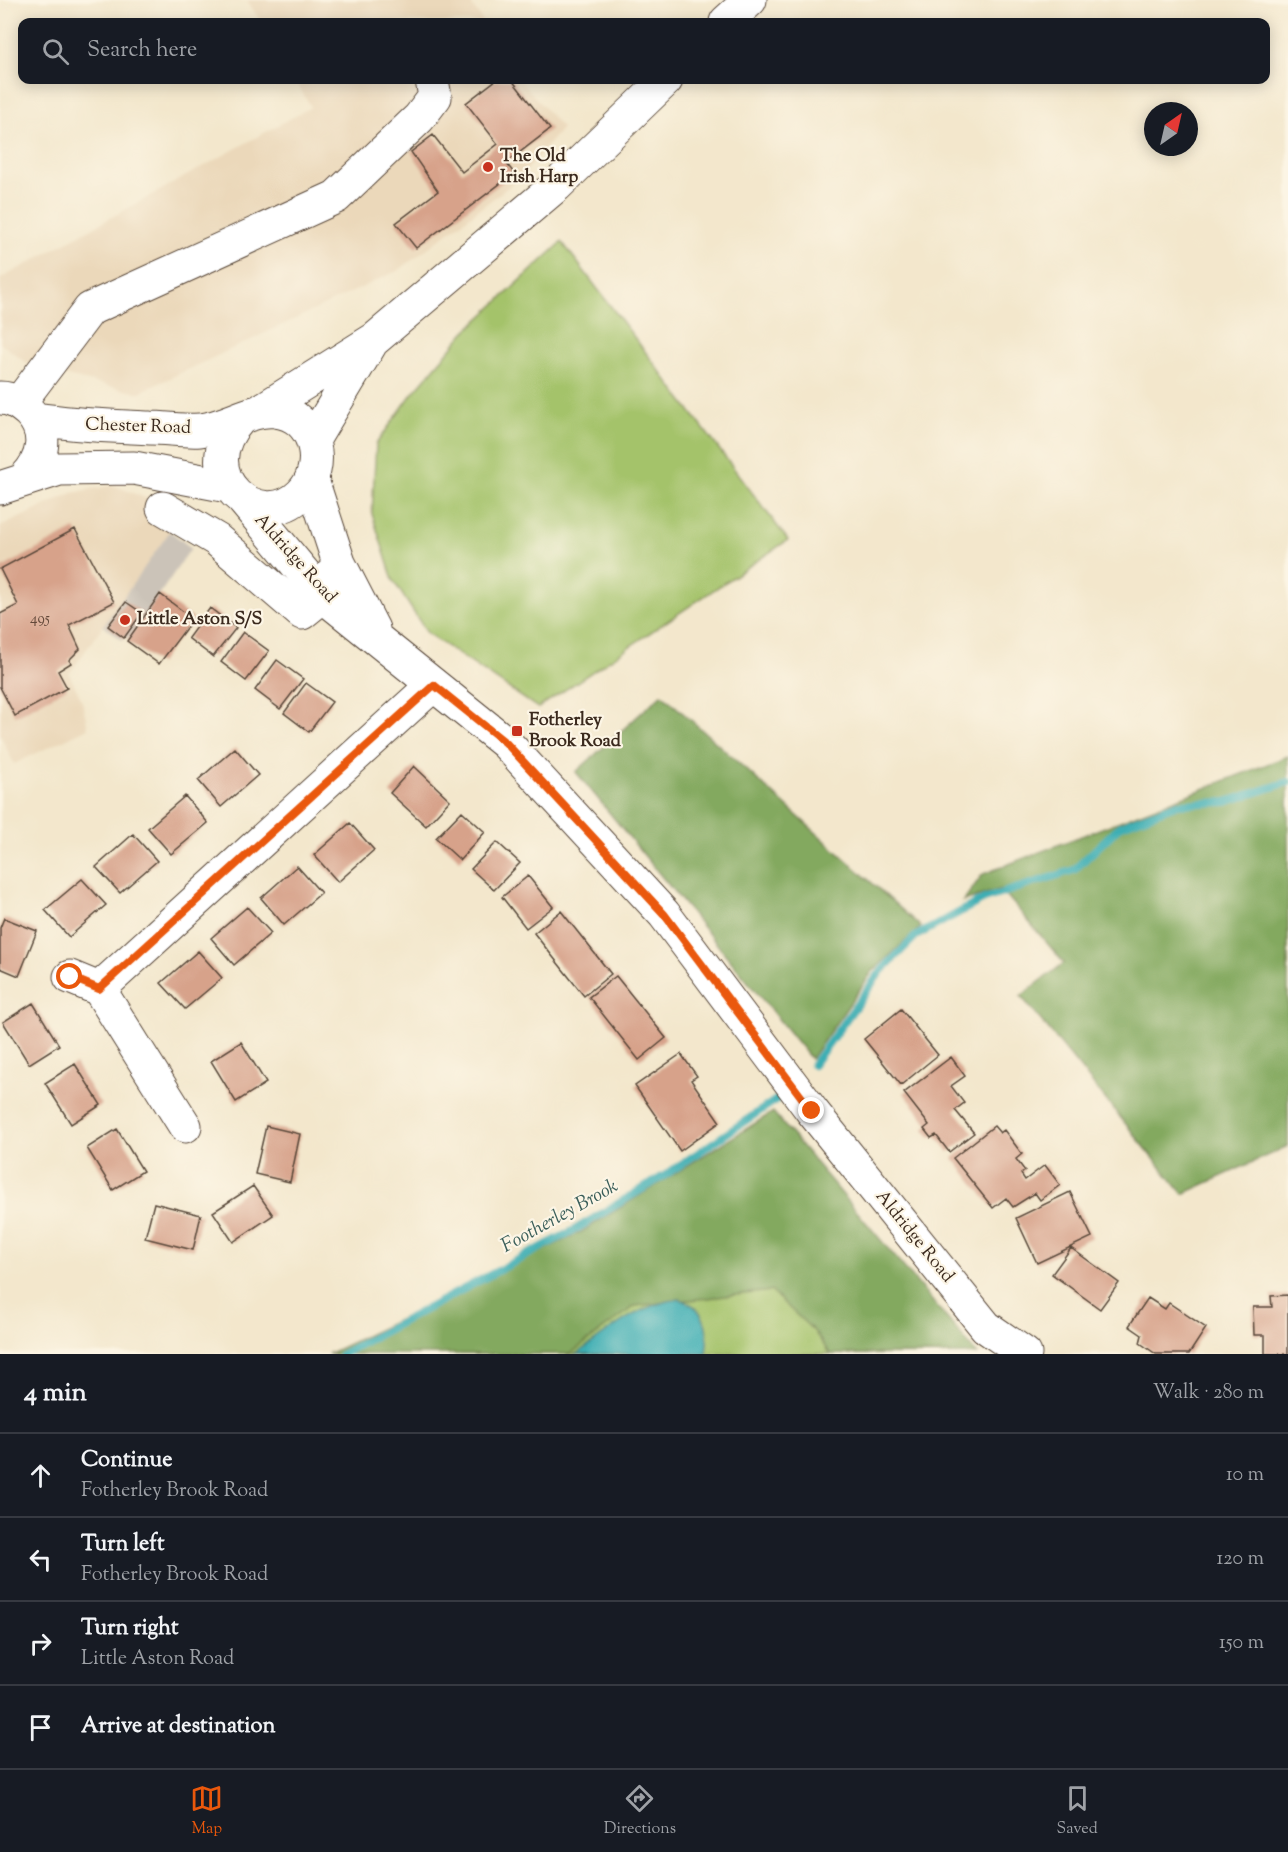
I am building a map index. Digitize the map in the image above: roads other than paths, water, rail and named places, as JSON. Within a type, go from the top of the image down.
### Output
[{"type":"main road","points":[[730,18],[750,0]]},
{"type":"main road","points":[[7,485],[34,469],[43,444],[18,407],[90,309],[336,197],[418,118],[435,97],[433,84]]},
{"type":"main road","points":[[236,493],[221,469],[220,451],[226,434],[249,416],[375,339],[556,186],[662,84]]},
{"type":"main road","points":[[7,485],[59,469],[134,468],[236,493],[263,507],[283,505],[300,496],[312,480],[317,460],[313,440],[375,339]]},
{"type":"main road","name":"Chester Road","points":[[18,407],[72,425],[201,430],[276,411],[292,416],[304,426],[313,440]]},
{"type":"main road","points":[[312,480],[339,563],[376,636]]},
{"type":"main road","name":"Aldridge Road","points":[[236,493],[323,596],[376,636],[506,743],[664,914],[812,1111],[986,1327],[1025,1354]]},
{"type":"main road","points":[[163,508],[217,540],[302,614],[323,596],[339,563]]},
{"type":"main road","points":[[187,1134],[84,983],[434,685]]},
{"type":"water","points":[[680,1299],[696,1307],[701,1313],[707,1336],[706,1354],[576,1354],[638,1312],[651,1306]]},
{"type":"waterway","name":"Footherley Brook","points":[[813,1065],[881,971],[916,936],[984,899],[1074,870],[1120,826],[1178,804],[1226,802],[1288,782]]},
{"type":"waterway","name":"Footherley Brook","points":[[342,1354],[576,1229],[664,1176],[785,1094]]},
{"type":"place","name":"The Old Irish Harp","points":[[488,167]]},
{"type":"place","name":"Little Aston S/S","points":[[125,620]]},
{"type":"place","name":"Fotherley Brook Road","points":[[517,731]]}]
